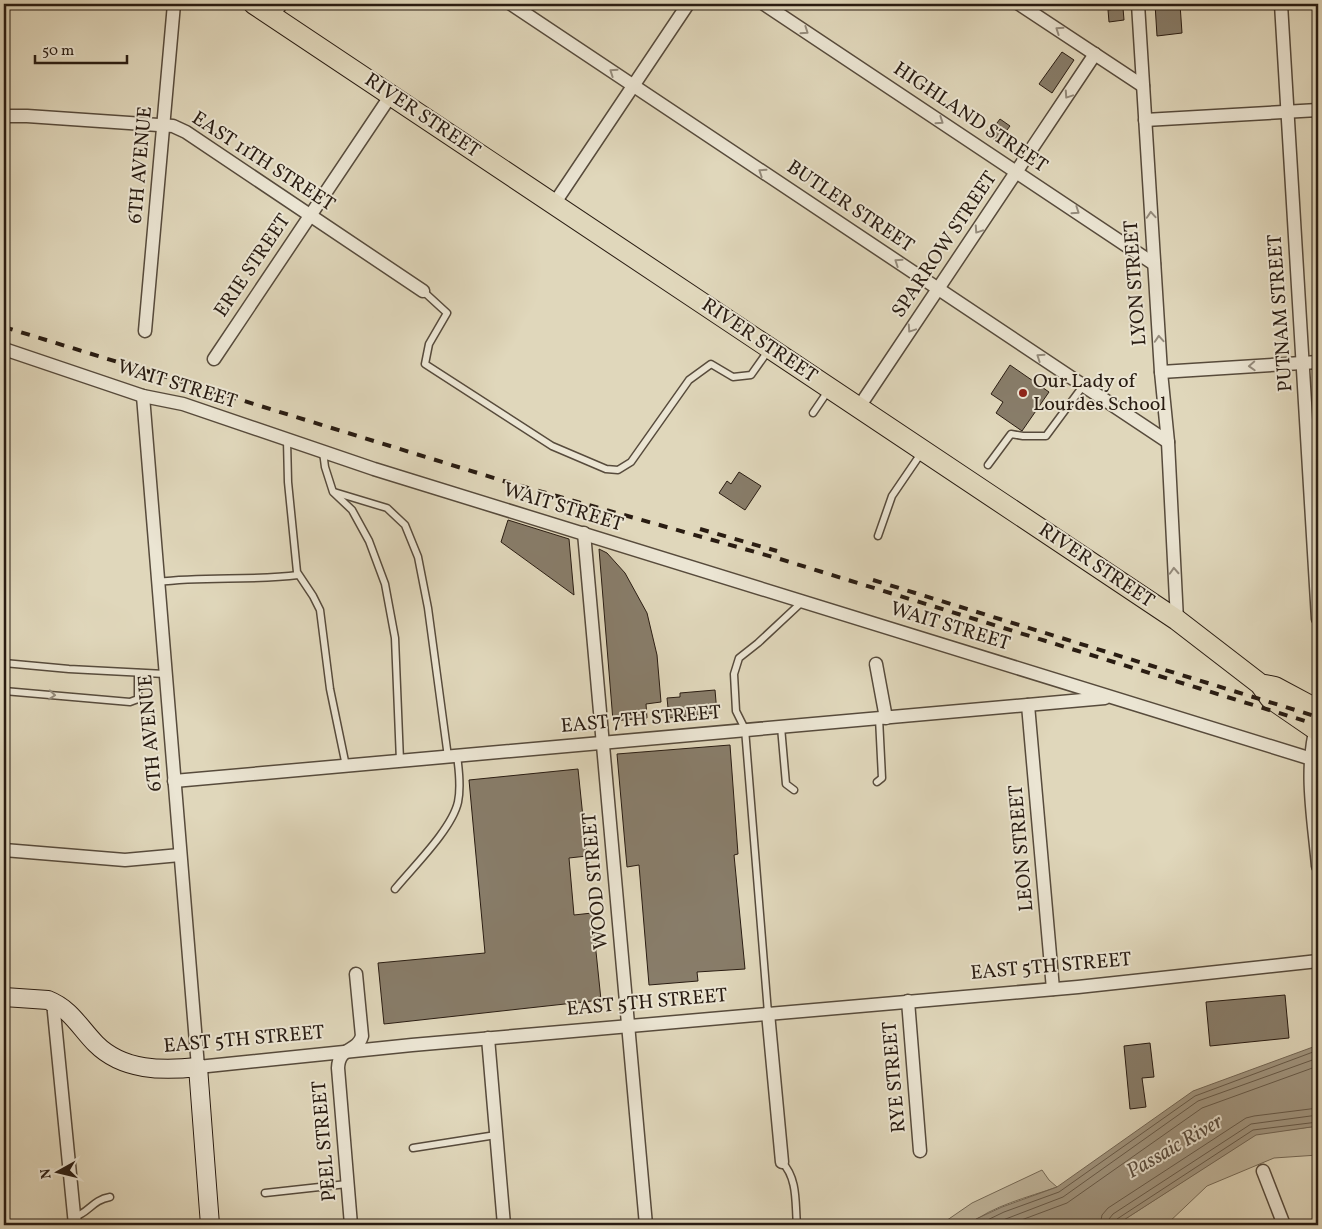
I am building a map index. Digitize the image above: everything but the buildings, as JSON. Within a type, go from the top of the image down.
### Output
[{"type":"main road","name":"RIVER STREET","points":[[254,4],[277,10],[391,95],[1177,620],[1260,684],[1275,687],[1318,723]]},
{"type":"main road","name":"EAST 5TH STREET","points":[[4,997],[54,1002],[72,1015],[97,1044],[121,1060],[136,1066],[160,1070],[198,1067]]},
{"type":"main road","points":[[198,1067],[210,1225]]},
{"type":"street","name":"6TH AVENUE","points":[[146,331],[174,4]]},
{"type":"street","name":"BUTLER STREET","points":[[511,4],[1168,442]]},
{"type":"street","points":[[554,204],[688,4]]},
{"type":"street","name":"HIGHLAND STREET","points":[[764,4],[1154,264]]},
{"type":"street","points":[[1019,4],[1143,86]]},
{"type":"street","name":"LYON STREET","points":[[1138,4],[1161,372],[1168,442],[1177,620]]},
{"type":"street","name":"PUTNAM STREET","points":[[1281,4],[1318,620]]},
{"type":"street","name":"SPARROW STREET","points":[[859,407],[1095,54]]},
{"type":"street","name":"ERIE STREET","points":[[214,359],[391,95]]},
{"type":"street","points":[[1145,120],[1318,110]]},
{"type":"street","name":"EAST 11TH STREET","points":[[4,116],[174,126],[186,132],[423,290]]},
{"type":"street","name":"WAIT STREET","points":[[4,349],[143,396],[183,404],[384,472],[1112,697]]},
{"type":"street","points":[[1161,372],[1318,362]]},
{"type":"street","name":"6TH AVENUE","points":[[143,396],[198,1067]]},
{"type":"street","name":"WOOD STREET","points":[[584,534],[646,1225]]},
{"type":"street","points":[[876,664],[882,718]]},
{"type":"street","points":[[1112,697],[1314,760]]},
{"type":"street","name":"EAST 7TH STREET","points":[[174,781],[1112,697]]},
{"type":"street","name":"LEON STREET","points":[[1028,705],[1053,988]]},
{"type":"street","points":[[1318,723],[1310,782],[1318,866]]},
{"type":"street","points":[[4,850],[125,860],[180,855]]},
{"type":"street","name":"EAST 5TH STREET","points":[[198,1067],[488,1038],[1053,988],[1318,961]]},
{"type":"street","name":"PEEL STREET","points":[[351,1225],[338,1059],[356,1045],[362,1036],[356,974]]},
{"type":"street","name":"RYE STREET","points":[[908,1001],[920,1150]]},
{"type":"street","points":[[54,1002],[74,1221]]},
{"type":"street","points":[[768,1013],[782,1162]]},
{"type":"street","points":[[488,1038],[504,1225]]},
{"type":"street","points":[[1263,1171],[1284,1225]]},
{"type":"lane","points":[[423,290],[447,313],[429,344],[425,364],[552,446],[606,469],[618,470],[631,462],[689,380],[711,364],[734,377],[751,375],[771,348]]},
{"type":"lane","points":[[988,465],[1011,434],[1046,436],[1083,386]]},
{"type":"lane","points":[[813,413],[830,388]]},
{"type":"lane","points":[[287,440],[293,549],[298,575],[313,596],[320,610],[330,689],[346,766]]},
{"type":"lane","points":[[878,536],[892,496],[923,450]]},
{"type":"lane","points":[[323,452],[325,467],[333,492],[352,510],[369,541],[385,584],[395,638],[400,761]]},
{"type":"lane","points":[[333,492],[387,508],[405,525],[418,557],[453,756],[459,774],[458,802],[450,823],[394,889]]},
{"type":"lane","points":[[158,582],[189,578],[298,575]]},
{"type":"lane","points":[[768,1013],[745,730],[736,711],[734,674],[739,658],[803,601]]},
{"type":"lane","points":[[4,663],[69,669],[165,674]]},
{"type":"lane","points":[[4,691],[130,702],[138,699],[138,673]]},
{"type":"lane","points":[[877,782],[882,778],[882,718]]},
{"type":"lane","points":[[781,727],[786,784],[794,790]]},
{"type":"lane","points":[[412,1148],[496,1135]]},
{"type":"lane","points":[[782,1162],[789,1169],[793,1179],[797,1225]]},
{"type":"lane","points":[[265,1193],[348,1184]]},
{"type":"lane","points":[[74,1221],[99,1199],[110,1197]]},
{"type":"shaded area","points":[[1318,1126],[1318,1155],[1274,1158],[1207,1186],[1166,1225],[1116,1225],[1256,1134]]},
{"type":"shaded area","points":[[1042,1170],[1057,1187],[999,1207],[969,1225],[940,1225],[972,1203]]},
{"type":"water","name":"Passaic River","points":[[1313,1047],[1318,1047],[1318,1126],[1256,1135],[1116,1225],[969,1225],[976,1219],[1002,1207],[1057,1187],[1193,1091]]},
{"type":"railway","points":[[4,327],[507,482],[780,559],[1318,725]]},
{"type":"railway","points":[[700,529],[777,551]]},
{"type":"railway","points":[[873,580],[1318,717]]},
{"type":"place","name":"Our Lady of Lourdes School","points":[[1023,393]]}]
